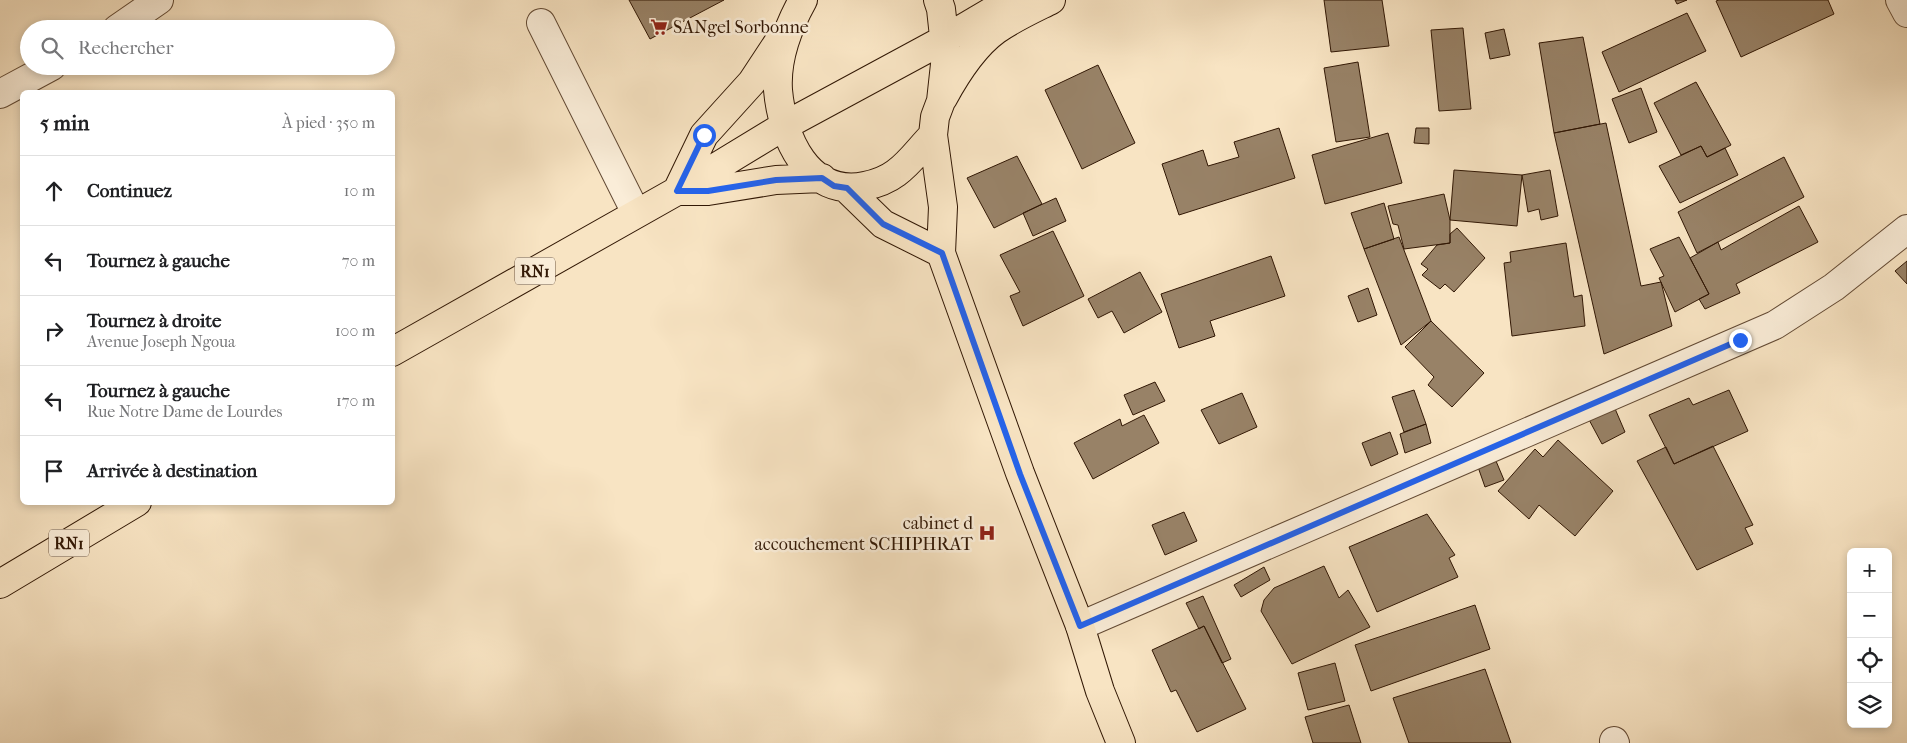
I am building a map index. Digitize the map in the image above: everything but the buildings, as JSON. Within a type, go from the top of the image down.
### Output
[{"type":"main road","points":[[938,0],[946,55],[942,101]]},
{"type":"main road","name":"RN1","points":[[395,350],[677,191],[784,126],[945,39],[1011,0]]},
{"type":"main road","points":[[1051,0],[1011,20],[987,38],[953,81],[935,117],[933,135],[943,208],[942,253],[1020,474],[1080,626],[1100,690],[1121,743]]},
{"type":"main road","points":[[797,11],[752,82],[704,135],[677,191],[708,191],[776,180],[873,184],[896,173],[933,135]]},
{"type":"main road","points":[[797,11],[780,61],[778,89],[784,126],[795,152],[809,170],[834,183],[883,224],[942,253]]},
{"type":"main road","name":"RN1","points":[[0,584],[132,505]]},
{"type":"street","points":[[130,20],[159,0]]},
{"type":"street","points":[[1900,0],[1907,13]]},
{"type":"street","points":[[541,23],[636,214]]},
{"type":"street","points":[[0,94],[35,75]]},
{"type":"street","points":[[1080,626],[1775,325],[1834,287],[1907,229]]},
{"type":"place","name":"SANgel Sorbonne","points":[[659,27]]},
{"type":"place","name":"cabinet d accouchement SCHIPHRAT","points":[[987,533]]},
{"type":"route","points":[[704,135],[677,191],[708,191],[776,180],[822,178],[834,186],[847,188],[883,224],[942,253],[1020,474],[1080,626],[1740,340]]}]
